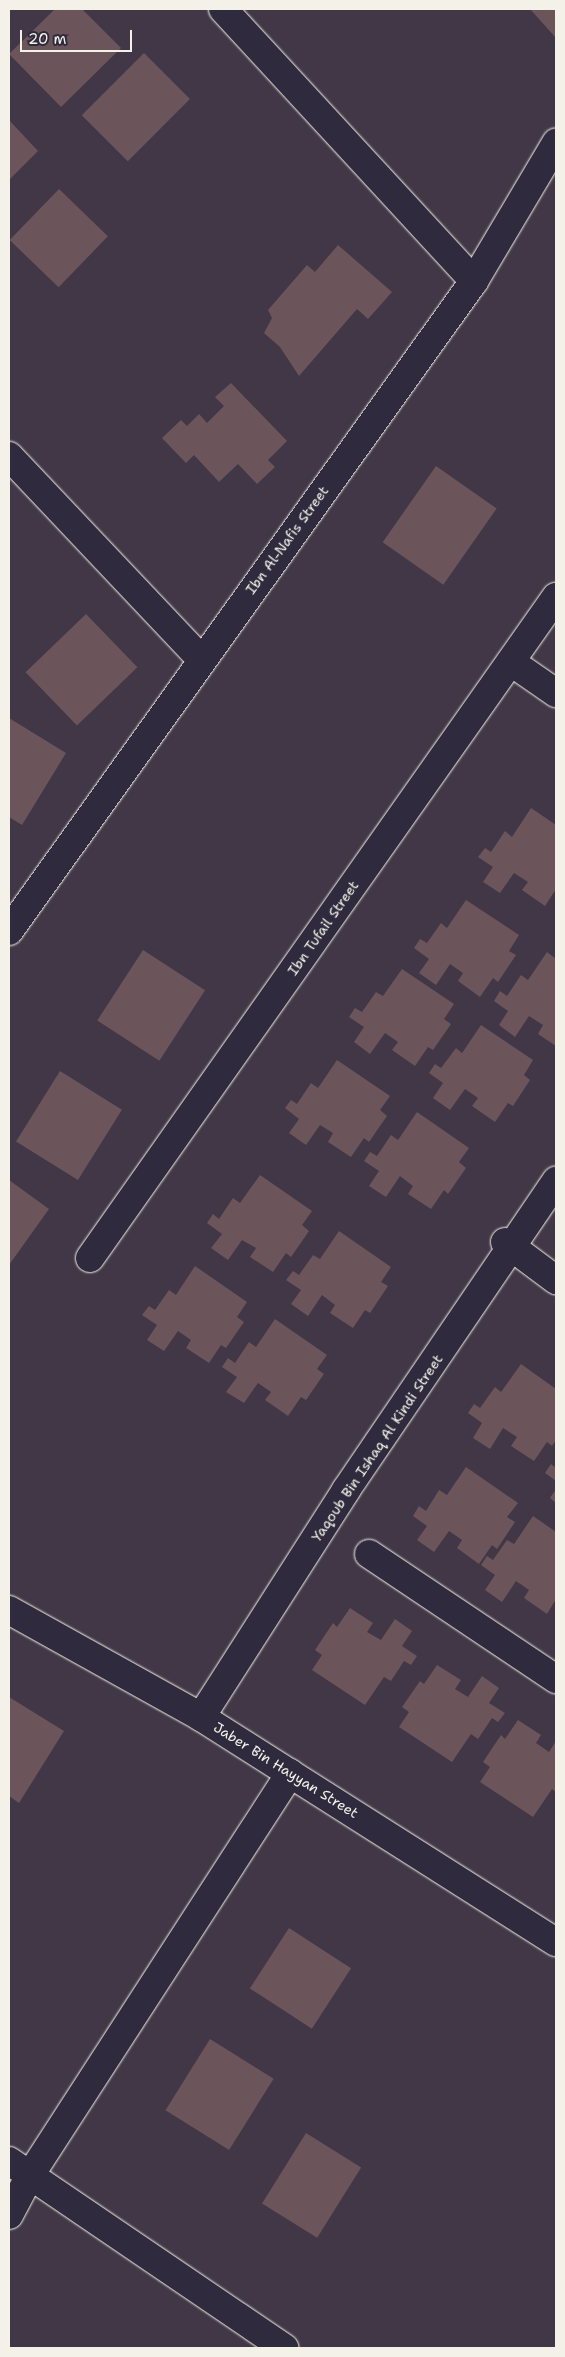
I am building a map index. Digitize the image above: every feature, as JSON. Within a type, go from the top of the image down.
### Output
[{"type":"street","points":[[223,9],[474,282]]},
{"type":"street","name":"Ibn Al-Nafis Street","points":[[9,931],[201,659],[474,282],[556,143]]},
{"type":"street","points":[[9,456],[201,659]]},
{"type":"street","name":"Ibn Tufail Street","points":[[90,1258],[556,597]]},
{"type":"street","points":[[511,662],[556,693]]},
{"type":"street","name":"Yaqoub Bin Ishaq Al Kindi Street","points":[[201,1717],[346,1490],[509,1245],[556,1182]]},
{"type":"street","points":[[509,1245],[556,1280]]},
{"type":"street","points":[[370,1554],[556,1678]]},
{"type":"street","name":"Jaber Bin Hayyan Street","points":[[9,1610],[201,1717],[556,1942]]},
{"type":"street","points":[[9,2215],[19,2169],[290,1773]]},
{"type":"street","points":[[19,2169],[284,2348]]},
{"type":"building","points":[[55,9],[82,9],[121,48],[61,107],[9,54]]},
{"type":"building","points":[[530,9],[556,9],[556,38]]},
{"type":"building","points":[[144,53],[190,99],[128,161],[82,115]]},
{"type":"building","points":[[9,120],[38,151],[9,180]]},
{"type":"building","points":[[59,189],[108,236],[59,287],[10,240]]},
{"type":"building","points":[[338,245],[392,292],[368,319],[357,309],[299,376],[280,347],[264,333],[272,318],[268,310],[307,265],[315,272]]},
{"type":"building","points":[[231,383],[287,441],[268,460],[275,467],[257,484],[238,464],[219,482],[194,455],[186,463],[162,438],[181,420],[187,426],[199,414],[207,423],[224,406],[215,397]]},
{"type":"building","points":[[436,466],[497,508],[443,585],[383,542]]},
{"type":"building","points":[[86,614],[137,667],[77,726],[26,672]]},
{"type":"building","points":[[9,718],[66,753],[22,825],[9,817]]},
{"type":"building","points":[[531,808],[556,825],[556,889],[545,906],[522,890],[528,882],[514,873],[500,893],[483,882],[493,867],[478,857],[485,848],[491,852],[505,831],[512,837]]},
{"type":"building","points":[[466,900],[519,935],[509,951],[516,955],[498,982],[493,978],[480,997],[458,981],[463,973],[450,964],[436,985],[419,973],[429,959],[414,948],[420,939],[427,943],[441,923],[447,928]]},
{"type":"building","points":[[143,950],[205,990],[159,1061],[97,1020]]},
{"type":"building","points":[[547,952],[556,959],[556,1046],[538,1034],[543,1025],[529,1016],[515,1037],[499,1025],[508,1011],[494,1001],[500,991],[507,996],[521,975],[528,980]]},
{"type":"building","points":[[402,969],[454,1004],[444,1019],[451,1024],[433,1050],[428,1047],[415,1066],[392,1050],[398,1042],[385,1033],[370,1054],[354,1042],[364,1027],[349,1017],[355,1008],[362,1012],[376,992],[383,996]]},
{"type":"building","points":[[481,1025],[533,1060],[524,1075],[530,1080],[513,1106],[508,1103],[495,1122],[472,1106],[478,1098],[465,1089],[450,1110],[433,1098],[443,1083],[429,1073],[435,1064],[441,1068],[456,1048],[462,1053]]},
{"type":"building","points":[[337,1060],[390,1096],[380,1110],[387,1116],[369,1142],[364,1138],[351,1157],[328,1142],[333,1133],[320,1125],[306,1145],[289,1133],[299,1119],[285,1108],[291,1100],[297,1104],[311,1083],[318,1088]]},
{"type":"building","points":[[60,1071],[122,1110],[78,1180],[16,1141]]},
{"type":"building","points":[[417,1112],[469,1148],[459,1162],[466,1168],[448,1194],[444,1190],[431,1209],[408,1194],[413,1186],[400,1176],[386,1197],[369,1186],[379,1171],[364,1161],[370,1152],[377,1156],[391,1135],[398,1140]]},
{"type":"building","points":[[260,1175],[312,1211],[302,1225],[309,1231],[291,1257],[286,1253],[273,1272],[250,1257],[256,1248],[242,1240],[228,1260],[211,1248],[222,1234],[207,1223],[213,1214],[219,1219],[233,1198],[240,1203]]},
{"type":"building","points":[[9,1180],[49,1209],[9,1265]]},
{"type":"building","points":[[339,1231],[391,1267],[381,1282],[388,1286],[370,1313],[365,1310],[353,1328],[330,1313],[335,1305],[322,1295],[308,1316],[291,1304],[301,1290],[286,1280],[293,1271],[299,1275],[313,1255],[320,1259]]},
{"type":"building","points":[[195,1266],[247,1302],[237,1317],[244,1322],[226,1348],[221,1345],[209,1363],[186,1348],[191,1340],[178,1331],[164,1351],[147,1340],[157,1325],[142,1315],[149,1306],[155,1310],[169,1290],[176,1295]]},
{"type":"building","points":[[275,1319],[327,1355],[317,1369],[324,1374],[306,1400],[301,1397],[288,1416],[265,1400],[271,1392],[258,1383],[244,1403],[226,1392],[237,1377],[222,1367],[228,1358],[235,1363],[249,1342],[256,1347]]},
{"type":"building","points":[[521,1364],[556,1389],[556,1440],[552,1446],[547,1442],[534,1461],[511,1446],[517,1437],[503,1428],[490,1449],[473,1438],[482,1423],[468,1413],[474,1404],[480,1408],[495,1387],[501,1392]]},
{"type":"building","points":[[551,1464],[556,1468],[556,1481],[545,1473]]},
{"type":"building","points":[[466,1467],[518,1503],[507,1517],[515,1522],[497,1549],[492,1545],[479,1564],[457,1548],[462,1540],[449,1531],[434,1552],[417,1540],[427,1526],[413,1516],[419,1506],[426,1511],[439,1490],[447,1495]]},
{"type":"building","points":[[556,1489],[556,1503],[550,1498]]},
{"type":"building","points":[[533,1516],[556,1532],[556,1599],[547,1614],[524,1598],[529,1590],[516,1581],[502,1602],[485,1590],[495,1575],[481,1565],[487,1556],[493,1560],[507,1540],[514,1544]]},
{"type":"building","points":[[350,1608],[373,1623],[367,1632],[381,1640],[395,1619],[412,1631],[402,1646],[417,1656],[411,1665],[404,1661],[391,1681],[384,1677],[365,1705],[312,1670],[322,1655],[315,1650],[333,1623],[337,1627]]},
{"type":"building","points":[[437,1665],[461,1680],[455,1689],[468,1697],[482,1676],[499,1688],[489,1703],[505,1713],[498,1722],[492,1718],[478,1739],[471,1734],[452,1762],[399,1727],[409,1712],[402,1707],[420,1681],[424,1684]]},
{"type":"building","points":[[9,1697],[64,1731],[19,1803],[9,1796]]},
{"type":"building","points":[[518,1720],[541,1735],[536,1743],[549,1752],[556,1741],[556,1792],[552,1789],[533,1817],[480,1782],[490,1767],[483,1762],[501,1735],[505,1739]]},
{"type":"building","points":[[289,1928],[351,1968],[312,2029],[250,1988]]},
{"type":"building","points":[[210,2039],[274,2079],[229,2150],[165,2110]]},
{"type":"building","points":[[306,2133],[361,2167],[317,2238],[262,2203]]}]
